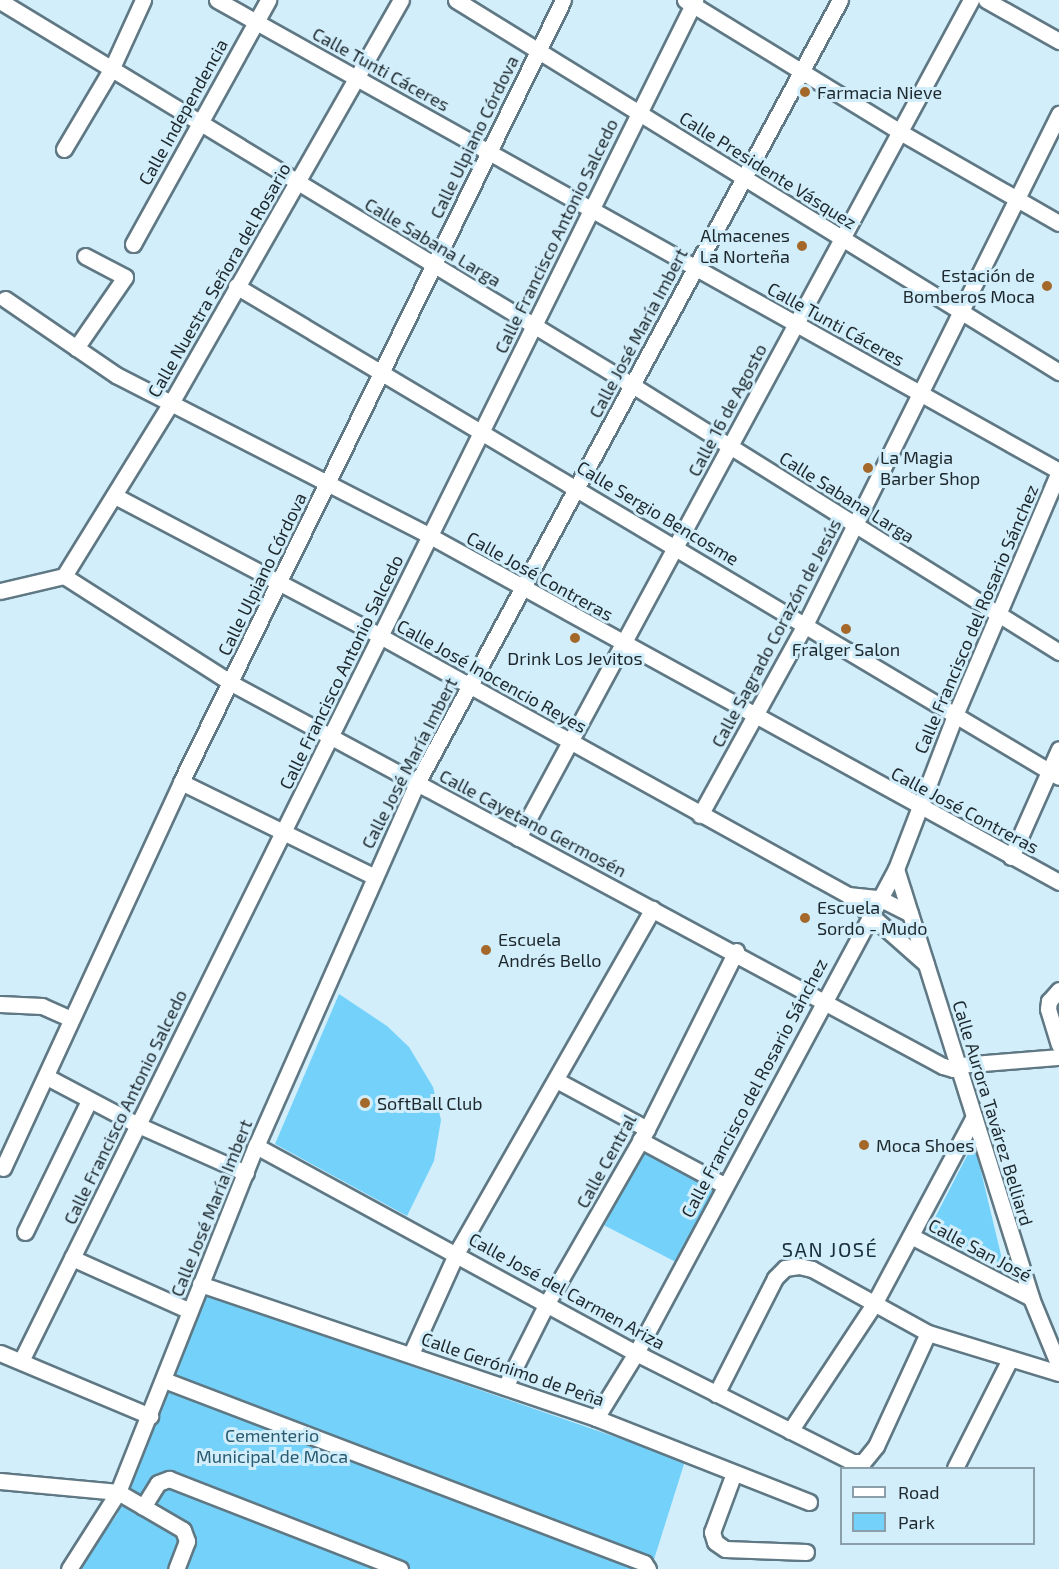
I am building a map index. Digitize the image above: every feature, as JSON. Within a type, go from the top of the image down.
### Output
[{"type":"street","points":[[64,149],[111,70],[143,0]]},
{"type":"street","name":"Calle Tunti Cáceres","points":[[217,0],[1059,472]]},
{"type":"street","name":"Calle Independencia","points":[[133,244],[268,0]]},
{"type":"street","name":"Calle Nuestra Señora del Rosario","points":[[64,576],[171,403],[401,0]]},
{"type":"street","name":"Calle Presidente Vásquez","points":[[456,0],[1059,372]]},
{"type":"street","name":"Calle Ulpiano Córdova","points":[[3,1168],[47,1077],[46,1068],[181,782],[563,0]]},
{"type":"street","name":"Calle José María Imbert","points":[[69,1569],[118,1492],[256,1146],[417,783],[840,0]]},
{"type":"street","name":"Calle 16 de Agosto","points":[[518,838],[971,0]]},
{"type":"street","points":[[986,0],[1059,40]]},
{"type":"street","name":"Calle Sabana Larga","points":[[0,1],[533,327],[632,385],[1059,652]]},
{"type":"street","points":[[691,2],[900,132],[1017,196],[1059,223]]},
{"type":"street","name":"Calle Francisco Antonio Salcedo","points":[[21,1361],[639,113],[691,2]]},
{"type":"street","name":"Calle Sagrado Corazón de Jesús","points":[[700,815],[806,625],[920,393],[963,313],[1017,196],[1059,114]]},
{"type":"street","points":[[76,348],[125,277],[85,256]]},
{"type":"street","name":"Calle Sergio Bencosme","points":[[236,286],[956,713],[1054,774]]},
{"type":"street","name":"Calle José Contreras","points":[[5,299],[116,375],[430,536],[521,590],[1059,882]]},
{"type":"street","name":"Calle Francisco del Rosario Sánchez","points":[[596,1418],[636,1353],[724,1185],[896,869],[918,806],[956,713],[1000,616],[1059,472]]},
{"type":"street","name":"Calle José Inocencio Reyes","points":[[115,496],[380,636],[848,895],[869,918],[926,964]]},
{"type":"street","points":[[0,591],[64,576]]},
{"type":"street","name":"Calle Cayetano Germosén","points":[[64,576],[231,683],[518,838],[736,951],[942,1066],[953,1069],[959,1065],[1059,1056]]},
{"type":"street","points":[[1011,857],[1054,774],[1059,749]]},
{"type":"street","points":[[181,782],[375,877]]},
{"type":"street","name":"Calle Aurora Tavárez Belliard","points":[[896,869],[1031,1298],[1059,1366]]},
{"type":"street","name":"Calle José Inocencio Reyes","points":[[848,895],[879,898],[910,914]]},
{"type":"street","points":[[411,1354],[457,1252],[558,1080],[653,909]]},
{"type":"street","name":"Calle Central","points":[[505,1387],[547,1303],[643,1135],[736,951]]},
{"type":"street","points":[[1059,990],[1049,1001],[1048,1009],[1059,1044]]},
{"type":"street","points":[[0,1004],[42,1006],[71,1019]]},
{"type":"street","points":[[47,1077],[138,1125],[246,1173]]},
{"type":"street","points":[[558,1080],[724,1185]]},
{"type":"street","points":[[25,1232],[89,1101]]},
{"type":"street","points":[[790,1431],[874,1304],[974,1117]]},
{"type":"street","name":"Calle José del Carmen Ariza","points":[[256,1146],[457,1252],[636,1353],[844,1460],[862,1462],[876,1446],[928,1333]]},
{"type":"street","name":"Calle San José","points":[[911,1236],[1031,1298]]},
{"type":"street","points":[[72,1258],[190,1311]]},
{"type":"street","points":[[716,1394],[775,1278],[785,1268],[812,1269],[928,1333],[1009,1360],[1059,1373]]},
{"type":"street","name":"Calle Gerónimo de Peña","points":[[200,1284],[596,1418],[809,1502]]},
{"type":"street","points":[[0,1353],[150,1416]]},
{"type":"street","points":[[956,1467],[1009,1360]]},
{"type":"street","points":[[164,1380],[644,1563],[648,1569]]},
{"type":"street","points":[[734,1473],[712,1533],[715,1542],[725,1549],[806,1552]]},
{"type":"street","points":[[143,1507],[158,1483],[169,1479],[400,1569]]},
{"type":"street","points":[[0,1481],[118,1492],[183,1530],[187,1541],[176,1569]]},
{"type":"green space","name":"SoftBall Club","points":[[339,994],[387,1026],[409,1047],[433,1087],[441,1120],[434,1161],[407,1216],[275,1144]]},
{"type":"green space","points":[[974,1142],[1007,1280],[925,1237]]},
{"type":"green space","points":[[644,1148],[719,1186],[679,1264],[605,1226]]},
{"type":"green space","name":"Cementerio Municipal de Moca","points":[[197,1292],[685,1461],[651,1569],[78,1569],[117,1515]]},
{"type":"place","name":"Farmacia Nieve","points":[[805,92]]},
{"type":"place","name":"Almacenes La Norteña","points":[[802,246]]},
{"type":"place","name":"Estación de Bomberos Moca","points":[[1047,286]]},
{"type":"place","name":"La Magia Barber Shop","points":[[868,468]]},
{"type":"place","name":"Fralger Salon","points":[[846,629]]},
{"type":"place","name":"Drink Los Jevitos","points":[[575,638]]},
{"type":"place","name":"Escuela Sordo - Mudo","points":[[805,918]]},
{"type":"place","name":"Escuela Andrés Bello","points":[[486,950]]},
{"type":"place","name":"SoftBall Club","points":[[365,1103]]},
{"type":"place","name":"Moca Shoes","points":[[864,1145]]},
{"type":"district","name":"SAN JOSÉ","points":[[830,1249]]}]
